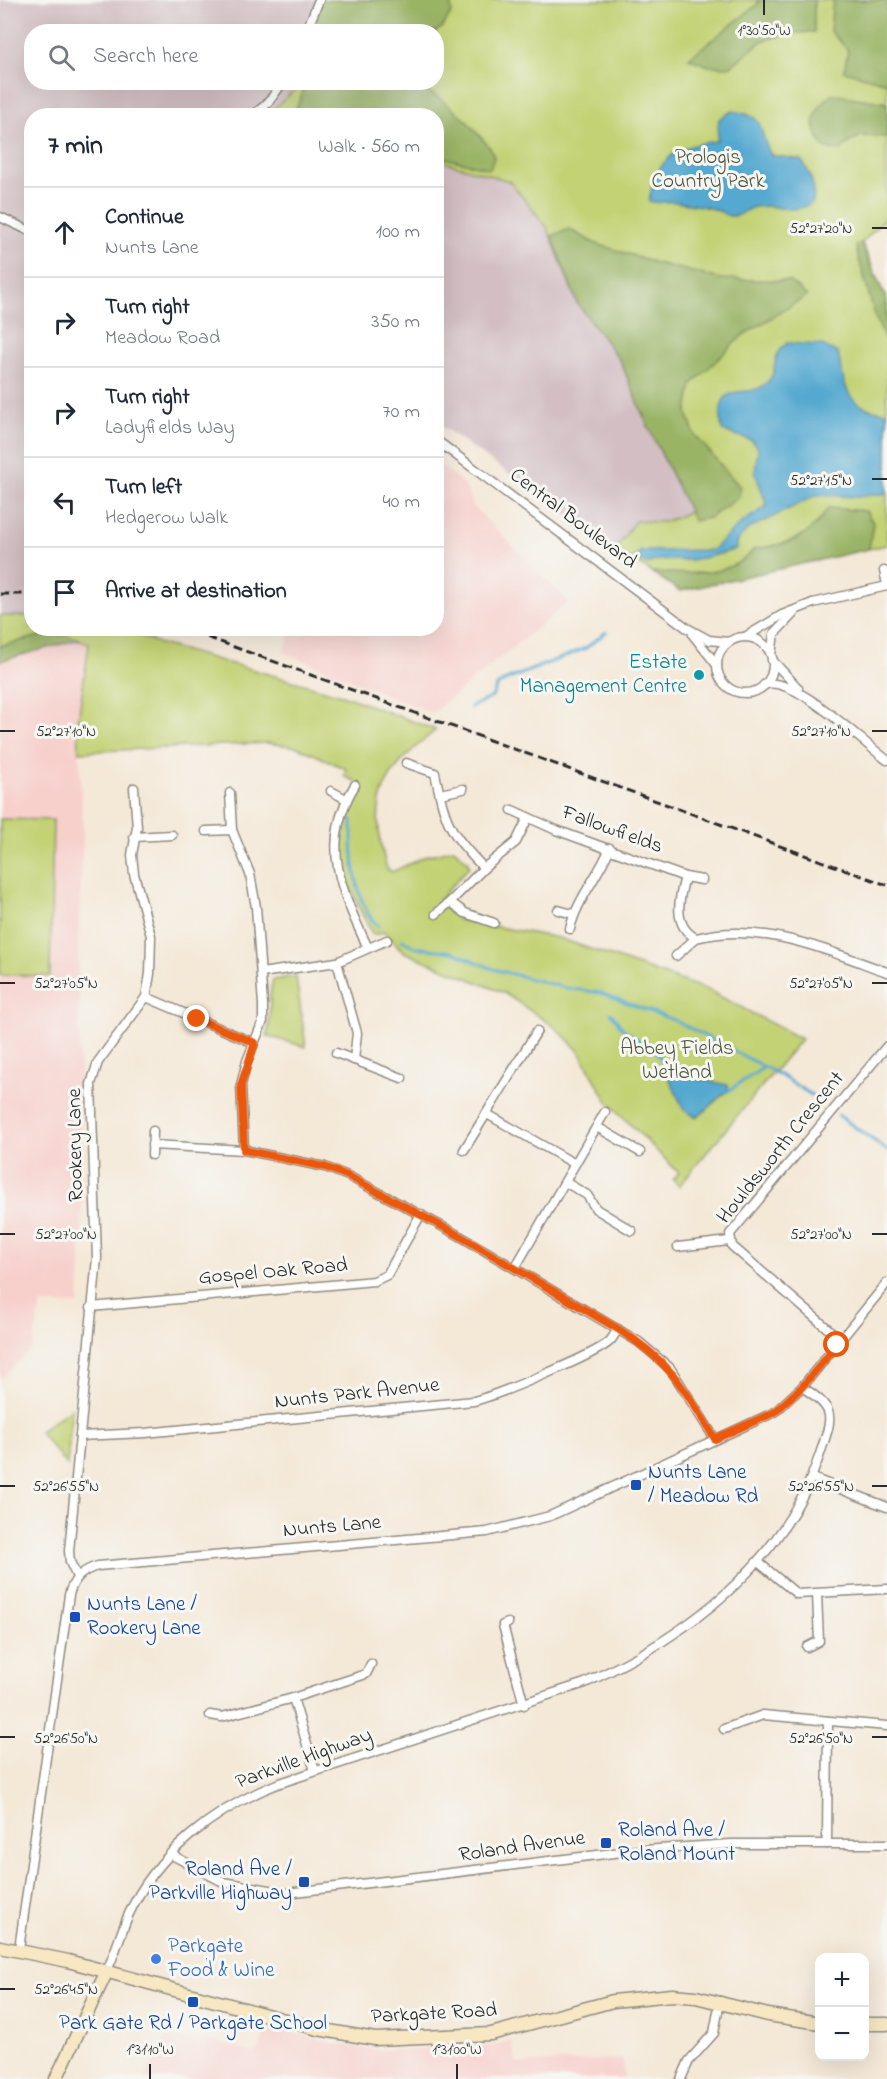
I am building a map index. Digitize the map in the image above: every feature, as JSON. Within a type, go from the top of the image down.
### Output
[{"type":"street","points":[[310,24],[320,0]]},
{"type":"street","points":[[262,108],[277,90]]},
{"type":"street","points":[[0,218],[24,228]]},
{"type":"street","name":"Central Boulevard","points":[[444,446],[687,628],[709,640],[729,642]]},
{"type":"street","points":[[805,696],[777,682],[764,685],[748,693],[736,691],[722,680],[717,665],[720,653],[729,642],[745,637],[782,615],[887,585],[884,571]]},
{"type":"street","points":[[764,685],[772,671],[774,634],[799,609]]},
{"type":"street","name":"Central Boulevard","points":[[687,628],[717,665]]},
{"type":"street","points":[[745,637],[759,641],[805,696],[887,760]]},
{"type":"street","points":[[406,763],[435,773],[443,815],[455,835],[484,868]]},
{"type":"street","points":[[355,785],[346,800],[336,826],[336,859],[345,898],[368,948]]},
{"type":"street","name":"Rookery Lane","points":[[77,1577],[70,1562],[69,1551],[97,1258],[92,1084],[98,1062],[146,997],[152,960],[152,936],[134,874],[134,837],[137,827],[134,788]]},
{"type":"street","points":[[440,794],[464,789]]},
{"type":"street","points":[[331,791],[346,800]]},
{"type":"street","points":[[230,793],[232,830],[250,874],[256,907],[263,1021],[241,1085],[244,1150]]},
{"type":"street","name":"Fallowfields","points":[[512,810],[684,877],[702,880]]},
{"type":"street","name":"Fallowfields","points":[[436,914],[484,868],[516,842],[528,818]]},
{"type":"street","points":[[206,831],[232,830]]},
{"type":"street","points":[[134,837],[172,835]]},
{"type":"street","points":[[570,929],[573,914],[597,877],[610,848]]},
{"type":"street","points":[[684,877],[679,915],[690,935],[696,938]]},
{"type":"street","points":[[450,902],[465,913],[494,923]]},
{"type":"street","points":[[558,910],[573,914]]},
{"type":"street","points":[[676,956],[696,938],[726,932],[766,934],[887,972]]},
{"type":"street","points":[[261,973],[337,962],[385,941]]},
{"type":"street","points":[[337,962],[357,1033],[354,1060]]},
{"type":"street","points":[[146,997],[255,1043]]},
{"type":"street","points":[[464,1150],[537,1031]]},
{"type":"street","name":"Houldsworth Crescent","points":[[842,1340],[732,1246],[729,1241],[730,1234],[887,1046]]},
{"type":"street","points":[[336,1053],[402,1078]]},
{"type":"street","points":[[515,1268],[605,1113]]},
{"type":"street","points":[[487,1114],[575,1164]]},
{"type":"street","points":[[597,1127],[640,1152]]},
{"type":"street","points":[[152,1155],[153,1131]]},
{"type":"street","points":[[152,1144],[244,1150],[325,1167],[421,1215],[639,1342],[670,1368],[715,1439]]},
{"type":"street","points":[[565,1182],[587,1195],[596,1209],[633,1231]]},
{"type":"street","name":"Gospel Oak Road","points":[[91,1307],[374,1281],[387,1275],[421,1215]]},
{"type":"street","points":[[678,1246],[729,1241]]},
{"type":"street","name":"Nunts Lane","points":[[77,1577],[98,1566],[487,1532],[516,1527],[568,1509],[775,1412],[802,1387],[887,1283]]},
{"type":"street","name":"Nunts Park Avenue","points":[[80,1436],[145,1433],[474,1401],[492,1396],[594,1350],[610,1342],[618,1329]]},
{"type":"street","name":"Parkville Highway","points":[[106,1972],[137,1900],[170,1854],[200,1827],[235,1803],[277,1784],[524,1705],[585,1683],[628,1663],[663,1643],[697,1618],[758,1562],[780,1534],[812,1478],[831,1414],[822,1400],[802,1387]]},
{"type":"street","points":[[812,1478],[887,1507]]},
{"type":"street","points":[[758,1562],[797,1594],[887,1589]]},
{"type":"street","points":[[19,1950],[69,1595],[77,1577]]},
{"type":"street","points":[[807,1647],[819,1641],[817,1594]]},
{"type":"street","points":[[503,1624],[524,1705]]},
{"type":"street","points":[[210,1715],[222,1717],[293,1698],[366,1674],[371,1664]]},
{"type":"street","points":[[293,1698],[315,1771]]},
{"type":"street","points":[[724,1729],[763,1715],[887,1726]]},
{"type":"street","points":[[827,1844],[828,1721]]},
{"type":"street","name":"Roland Avenue","points":[[170,1854],[223,1882],[287,1893],[630,1851],[731,1844],[887,1844]]},
{"type":"street","name":"Parkgate Road","points":[[0,1947],[106,1972],[318,2029],[375,2039],[491,2034],[589,2007],[632,1998],[672,1995],[720,2001],[768,2015],[815,2021]]},
{"type":"street","points":[[56,2079],[106,1972]]},
{"type":"street","points":[[681,2079],[690,2061],[714,2033],[720,2001]]},
{"type":"street","points":[[869,2024],[887,2024]]},
{"type":"shaded area","points":[[0,0],[341,0],[331,24],[24,24],[24,90],[294,90],[274,108],[24,108],[24,636],[41,636],[0,646]]},
{"type":"shaded area","points":[[444,162],[509,181],[547,227],[577,303],[621,362],[646,422],[690,512],[664,522],[636,521],[616,549],[444,428]]},
{"type":"shaded area","points":[[444,468],[465,485],[473,506],[569,602],[432,713],[283,652],[290,636],[444,636]]},
{"type":"shaded area","points":[[80,639],[90,643],[78,721],[83,835],[78,940],[82,1239],[79,1305],[41,1304],[32,1349],[0,1379],[0,661]]},
{"type":"shaded area","points":[[267,2026],[337,2044],[379,2050],[488,2046],[511,2041],[517,2064],[623,2059],[624,2079],[145,2079],[166,2037],[209,2040],[254,2053],[260,2048]]},
{"type":"green space","points":[[316,0],[450,0],[452,12],[444,25],[312,24]]},
{"type":"green space","name":"Prologis Country Park","points":[[341,0],[887,0],[887,216],[862,243],[887,301],[887,545],[680,591],[616,549],[635,521],[664,522],[690,512],[646,422],[621,362],[577,303],[547,227],[509,181],[444,162],[444,108],[275,108],[294,90],[444,90],[444,24],[331,24]]},
{"type":"green space","points":[[758,0],[814,0],[814,32],[792,33],[762,41],[730,67],[708,66],[689,58],[758,4]]},
{"type":"green space","points":[[833,0],[887,0],[887,83],[844,71],[848,50],[830,31]]},
{"type":"green space","points":[[303,90],[426,90],[438,97],[466,120],[490,148],[494,157],[490,169],[444,158],[444,108],[296,108]]},
{"type":"green space","points":[[832,94],[887,103],[887,137],[862,136],[840,151],[825,148],[814,126],[820,107]]},
{"type":"green space","points":[[569,229],[594,243],[656,263],[721,279],[789,281],[807,296],[743,335],[692,384],[687,412],[694,434],[740,487],[739,497],[709,518],[694,521],[646,422],[621,362],[577,303],[552,236]]},
{"type":"green space","points":[[861,243],[887,301],[887,343],[876,319],[858,256],[856,246]]},
{"type":"green space","points":[[828,508],[866,511],[873,523],[869,549],[680,591],[651,572],[692,574],[733,566],[754,549],[787,542],[806,533]]},
{"type":"green space","points":[[0,616],[24,616],[24,636],[41,636],[0,646]]},
{"type":"green space","points":[[41,636],[66,636],[80,639],[0,661],[0,646]]},
{"type":"green space","name":"Abbey Fields Wetland","points":[[64,636],[140,636],[158,643],[342,695],[436,730],[402,760],[383,790],[378,824],[387,869],[392,872],[426,856],[454,849],[468,862],[469,867],[439,900],[459,920],[559,938],[708,990],[801,1039],[679,1186],[673,1180],[679,1173],[608,1102],[578,1050],[556,1028],[504,993],[404,952],[384,932],[373,935],[356,901],[344,863],[344,830],[361,784],[344,776],[346,769],[298,747],[268,743],[79,752],[78,721],[89,643]]},
{"type":"green space","points":[[0,819],[53,820],[50,976],[0,975]]},
{"type":"green space","points":[[296,976],[306,1047],[267,1036],[273,980]]},
{"type":"green space","points":[[72,1408],[67,1465],[39,1432]]},
{"type":"water","points":[[732,111],[752,116],[757,121],[771,155],[801,160],[812,180],[813,202],[799,209],[763,206],[728,216],[717,210],[697,205],[649,201],[652,186],[663,164],[680,150],[717,141],[719,119]]},
{"type":"water","points":[[787,343],[822,345],[838,353],[846,386],[855,401],[873,410],[887,412],[887,493],[858,497],[817,495],[748,529],[736,542],[736,549],[713,556],[647,564],[634,558],[641,551],[712,550],[741,523],[767,506],[755,472],[758,448],[751,440],[722,431],[721,413],[723,401],[728,395],[762,387],[770,379],[778,353]]},
{"type":"water","points":[[670,1070],[680,1075],[728,1085],[728,1091],[696,1117],[684,1110],[668,1076]]},
{"type":"waterway","points":[[471,707],[492,697],[497,686],[506,680],[586,648],[606,632]]},
{"type":"waterway","points":[[352,819],[353,861],[359,891],[370,917],[378,926]]},
{"type":"waterway","points":[[402,940],[415,947],[453,952],[493,969],[566,988],[601,993],[676,1021],[780,1075],[821,1101]]},
{"type":"waterway","points":[[611,1013],[623,1029],[656,1052],[669,1070]]},
{"type":"waterway","points":[[728,1091],[763,1068]]},
{"type":"waterway","points":[[838,1115],[887,1150]]},
{"type":"railway","points":[[0,594],[24,594]]},
{"type":"railway","points":[[204,636],[887,885]]},
{"type":"place","name":"Estate Management Centre","points":[[699,675]]},
{"type":"place","name":"Nunts Lane / Meadow Rd","points":[[636,1485]]},
{"type":"place","name":"Nunts Lane / Rookery Lane","points":[[75,1617]]},
{"type":"place","name":"Roland Ave / Roland Mount","points":[[606,1843]]},
{"type":"place","name":"Roland Ave / Parkville Highway","points":[[304,1882]]},
{"type":"place","name":"Parkgate Food & Wine","points":[[156,1959]]},
{"type":"place","name":"Park Gate Rd / Parkgate School","points":[[193,2002]]},
{"type":"route","points":[[197,1019],[255,1043],[247,1061],[241,1085],[244,1150],[325,1167],[348,1176],[460,1236],[618,1329],[639,1342],[670,1368],[715,1439],[767,1417],[790,1401],[837,1345]]}]
